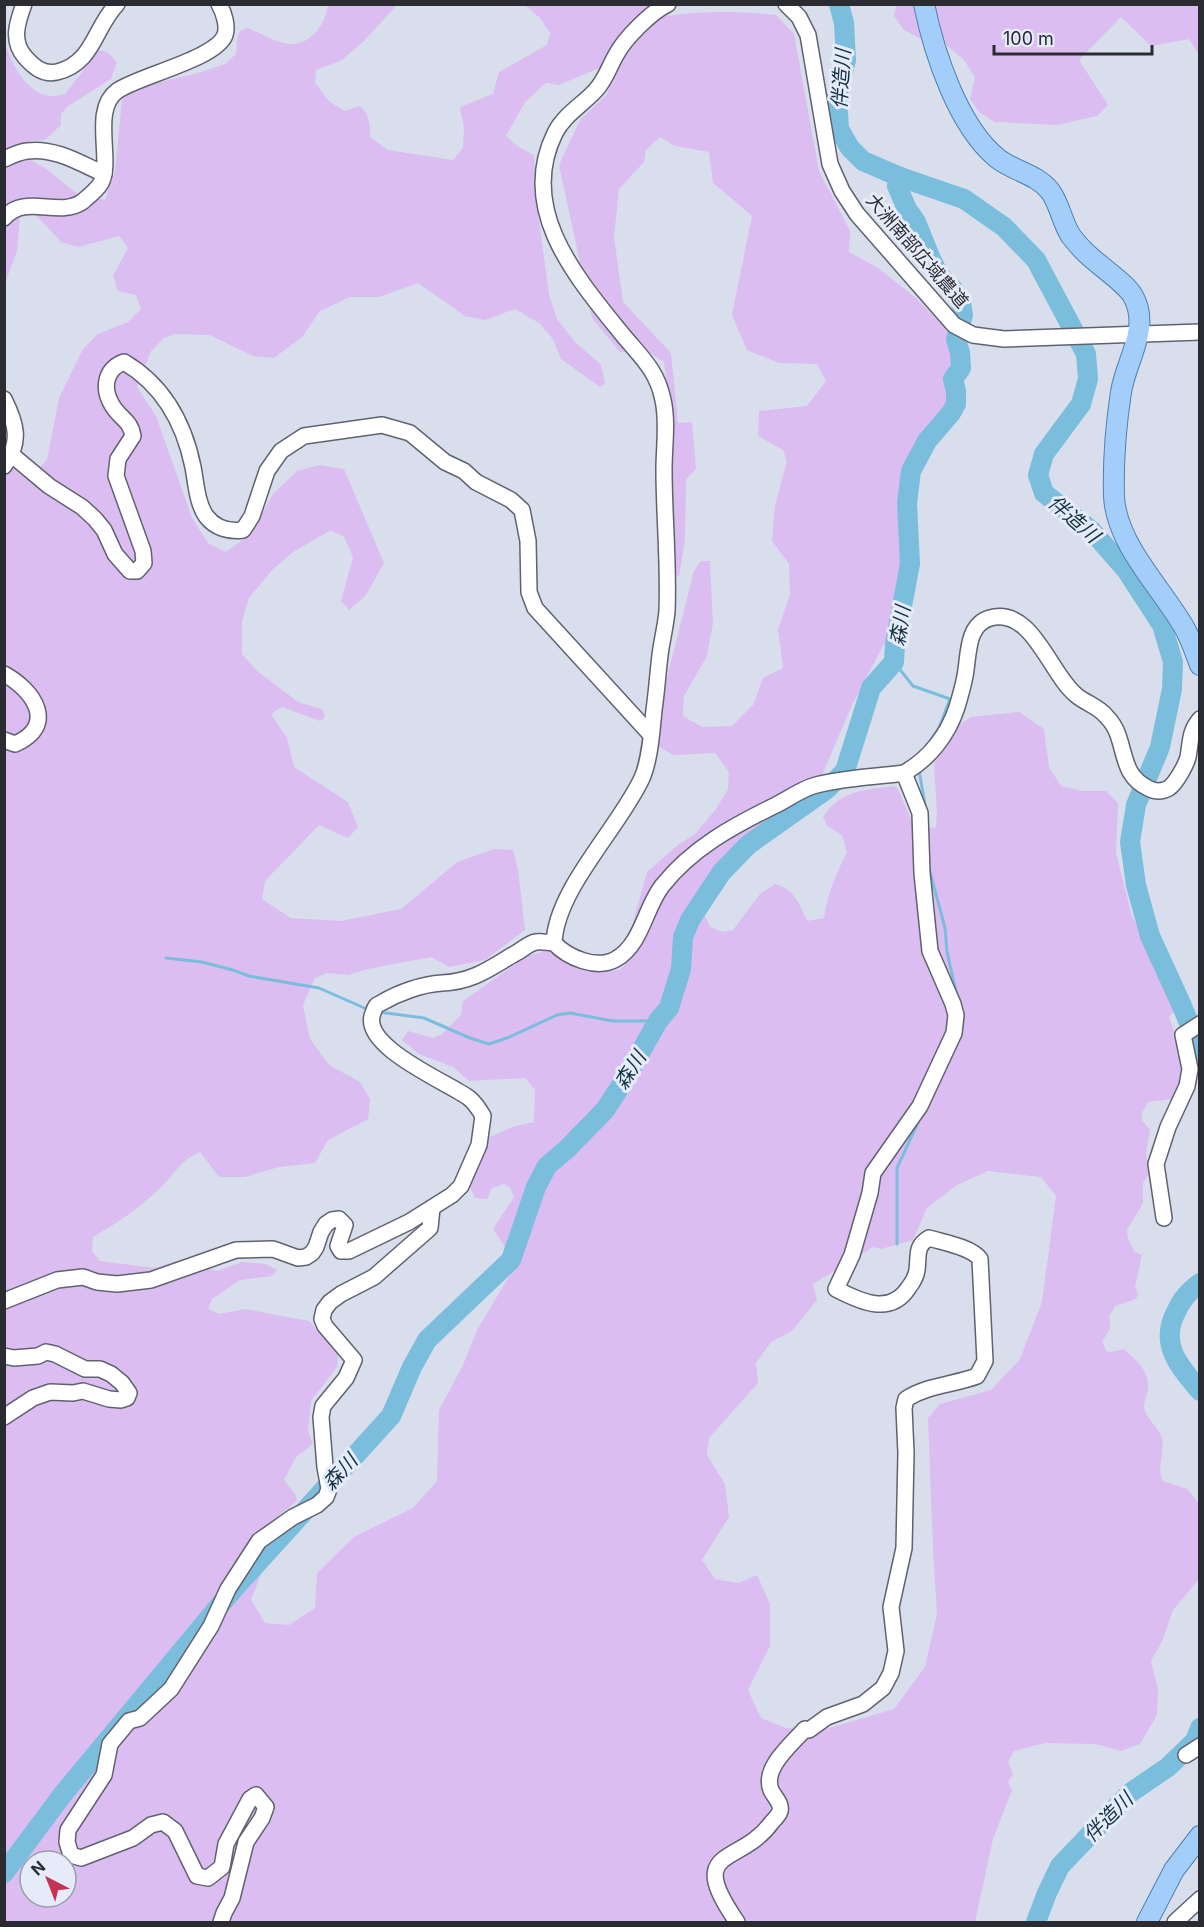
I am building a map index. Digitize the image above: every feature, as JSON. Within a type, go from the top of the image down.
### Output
[{"type":"main road","points":[[924,4],[938,61],[967,122],[994,156],[1040,180],[1051,192],[1071,236],[1085,252],[1132,294],[1140,313],[1139,334],[1125,372],[1121,394],[1116,440],[1114,496],[1116,509],[1128,542],[1184,627],[1200,665]]},
{"type":"main road","points":[[1147,1923],[1174,1870],[1200,1836]]},
{"type":"street","points":[[24,4],[15,38],[21,52],[34,67],[49,73],[69,69],[82,60],[117,4]]},
{"type":"street","points":[[4,218],[21,206],[40,205],[65,208],[80,203],[101,183],[104,174],[103,126],[108,103],[114,93],[126,85],[167,70],[215,46],[225,36],[226,24],[219,4]]},
{"type":"street","points":[[554,944],[555,930],[570,893],[628,804],[644,774],[667,612],[664,401],[652,368],[583,286],[562,252],[548,219],[543,186],[544,162],[555,132],[567,116],[595,91],[618,52],[637,30],[658,9],[668,4]]},
{"type":"street","name":"大洲南部広域農道","points":[[786,4],[799,17],[808,35],[830,164],[842,191],[857,214],[954,324],[973,335],[1004,339],[1200,332]]},
{"type":"street","points":[[4,159],[25,151],[40,150],[70,158],[104,174]]},
{"type":"street","points":[[4,399],[16,427],[8,461],[82,507],[95,519],[121,562],[130,571],[137,571],[144,563],[143,551],[116,476],[117,459],[134,436],[132,425],[112,406],[107,391],[107,375],[113,366],[124,362],[143,373],[163,393],[178,423],[191,459],[200,504],[207,517],[219,528],[243,530],[252,516],[267,471],[281,451],[304,436],[382,425],[410,433],[445,462],[464,471],[476,482],[511,500],[522,510],[528,541],[529,592],[535,608],[651,735]]},
{"type":"street","points":[[4,1301],[57,1281],[83,1277],[97,1282],[117,1284],[151,1280],[236,1250],[273,1249],[298,1258],[306,1257],[316,1247],[326,1224],[332,1220],[339,1219],[345,1225],[338,1246],[341,1251],[349,1251],[409,1222],[432,1208],[461,1186],[479,1145],[483,1116],[470,1099],[401,1058],[380,1040],[371,1026],[371,1016],[376,1006],[391,997],[433,984],[453,983],[474,978],[535,942],[554,944],[563,953],[575,958],[606,964],[618,958],[635,938],[661,887],[689,857],[736,824],[812,786],[904,773],[917,766],[937,745],[956,710],[965,677],[971,638],[977,625],[989,618],[1005,616],[1026,627],[1077,696],[1105,714],[1117,732],[1129,772],[1135,781],[1151,790],[1162,792],[1172,786],[1188,758],[1190,737],[1200,719]]},
{"type":"street","points":[[4,674],[30,693],[38,709],[34,728],[27,739],[15,744],[4,740]]},
{"type":"street","points":[[736,1923],[719,1893],[714,1877],[717,1866],[725,1857],[764,1833],[780,1812],[780,1805],[768,1780],[772,1767],[805,1729],[809,1730],[827,1717],[863,1704],[883,1688],[891,1673],[896,1651],[891,1607],[904,1548],[906,1453],[904,1408],[906,1399],[928,1388],[962,1382],[977,1376],[985,1361],[980,1259],[977,1254],[929,1238],[922,1242],[917,1252],[917,1270],[914,1279],[904,1295],[896,1302],[881,1305],[850,1296],[836,1289],[852,1255],[870,1192],[873,1173],[920,1106],[954,1033],[956,1015],[953,1004],[930,951],[922,873],[920,813],[904,773]]},
{"type":"street","points":[[1164,1218],[1156,1164],[1168,1126],[1187,1086],[1190,1069],[1183,1035],[1200,1024]]},
{"type":"street","points":[[221,1923],[232,1898],[246,1842],[262,1818],[266,1807],[256,1795],[250,1799],[226,1844],[222,1867],[208,1878],[197,1876],[188,1860],[184,1845],[175,1831],[163,1822],[151,1826],[133,1838],[81,1858],[71,1855],[67,1842],[68,1830],[104,1775],[110,1744],[129,1721],[140,1718],[171,1689],[211,1626],[228,1589],[259,1541],[326,1497],[329,1489],[321,1418],[323,1406],[346,1378],[354,1360],[325,1326],[322,1319],[324,1310],[341,1294],[374,1277],[430,1228],[432,1208]]},
{"type":"street","points":[[4,1356],[14,1358],[38,1356],[46,1352],[55,1354],[85,1369],[100,1369],[111,1374],[129,1393],[127,1398],[121,1400],[109,1399],[84,1391],[50,1392],[33,1398],[4,1417]]},
{"type":"street","points":[[1186,1755],[1200,1746]]},
{"type":"street","points":[[1175,1923],[1200,1899]]},
{"type":"shaded area","points":[[897,4],[1199,5],[1199,55],[1189,39],[1151,46],[1121,17],[1079,60],[1108,105],[1097,116],[1057,125],[995,122],[979,112],[970,99],[975,77],[964,60],[945,44],[921,39],[904,30],[894,16]]},
{"type":"shaded area","points":[[328,5],[397,5],[364,41],[342,60],[316,70],[315,83],[330,102],[345,111],[359,106],[363,109],[369,120],[370,137],[388,150],[453,160],[463,148],[464,129],[460,107],[493,94],[499,72],[547,45],[550,33],[540,18],[525,5],[647,5],[665,16],[720,12],[776,15],[794,34],[819,171],[850,231],[849,252],[878,268],[916,298],[944,327],[950,338],[954,356],[947,373],[947,408],[909,460],[904,490],[913,547],[912,584],[905,612],[885,642],[852,705],[820,780],[820,800],[779,830],[756,836],[730,855],[704,889],[704,914],[710,927],[723,932],[733,930],[760,894],[775,884],[792,893],[807,921],[824,918],[832,884],[847,852],[842,835],[827,826],[823,817],[837,801],[845,796],[863,790],[894,786],[898,789],[916,831],[936,827],[934,763],[959,725],[971,717],[1019,712],[1044,729],[1049,767],[1061,786],[1082,791],[1106,791],[1118,803],[1116,853],[1132,916],[1164,978],[1175,1010],[1169,1017],[1183,1057],[1182,1087],[1174,1099],[1148,1102],[1142,1113],[1142,1120],[1150,1130],[1146,1153],[1150,1172],[1143,1183],[1143,1203],[1127,1230],[1128,1239],[1135,1252],[1142,1255],[1135,1287],[1138,1294],[1136,1299],[1115,1306],[1109,1317],[1109,1330],[1102,1341],[1106,1351],[1124,1349],[1144,1371],[1148,1382],[1145,1411],[1162,1439],[1160,1471],[1163,1481],[1187,1489],[1199,1503],[1199,1579],[1173,1610],[1163,1639],[1151,1661],[1158,1689],[1157,1715],[1140,1744],[1121,1751],[1096,1744],[1045,1743],[1014,1751],[1008,1762],[1013,1774],[1008,1782],[1012,1790],[993,1839],[975,1922],[5,1922],[5,460],[29,479],[47,460],[59,398],[83,349],[98,334],[128,322],[141,309],[136,295],[118,291],[113,276],[128,248],[119,236],[78,247],[61,242],[34,213],[25,210],[20,216],[17,251],[5,283],[4,40],[15,67],[26,83],[41,94],[50,96],[65,94],[99,50],[107,52],[117,62],[111,79],[67,107],[61,114],[61,125],[45,140],[29,141],[27,158],[48,170],[75,192],[105,200],[115,171],[122,99],[132,89],[225,64],[236,54],[240,31],[248,28],[282,43],[293,44],[312,36],[324,18]],"holes":[[[597,69],[610,82],[607,94],[580,120],[559,165],[592,318],[620,352],[647,351],[664,362],[673,431],[673,573],[679,576],[685,540],[686,479],[696,469],[692,422],[678,423],[671,353],[623,302],[614,237],[619,189],[644,162],[646,150],[660,137],[675,146],[709,152],[713,183],[752,216],[732,315],[747,350],[779,363],[817,364],[826,381],[807,406],[759,411],[758,436],[783,450],[787,461],[775,506],[772,541],[789,564],[790,595],[778,629],[783,668],[763,678],[753,705],[732,726],[702,727],[683,716],[684,696],[707,656],[713,623],[710,561],[701,561],[694,571],[664,689],[658,746],[673,755],[715,753],[729,772],[728,789],[716,809],[695,834],[678,845],[647,872],[633,922],[641,946],[620,970],[599,972],[547,951],[527,956],[463,1001],[461,1015],[442,1034],[433,1038],[408,1031],[402,1040],[419,1054],[453,1067],[469,1081],[525,1078],[535,1090],[534,1122],[512,1127],[490,1137],[470,1187],[475,1198],[487,1199],[492,1188],[504,1184],[510,1188],[514,1197],[493,1229],[504,1245],[514,1268],[477,1330],[463,1365],[439,1410],[437,1481],[413,1508],[354,1537],[317,1573],[315,1608],[289,1625],[265,1623],[251,1600],[261,1574],[265,1527],[297,1501],[296,1495],[284,1480],[296,1457],[313,1444],[308,1431],[311,1401],[337,1367],[338,1353],[309,1321],[245,1309],[219,1314],[208,1309],[212,1299],[240,1280],[272,1276],[277,1270],[266,1264],[242,1262],[217,1271],[176,1261],[154,1268],[100,1261],[92,1251],[93,1237],[138,1207],[193,1155],[200,1152],[219,1177],[245,1177],[279,1167],[315,1163],[328,1140],[368,1119],[370,1099],[360,1082],[329,1065],[310,1039],[303,1005],[315,978],[327,973],[348,975],[431,957],[449,967],[485,960],[525,930],[518,870],[513,850],[494,849],[457,862],[401,909],[341,921],[291,918],[262,899],[265,881],[319,825],[348,838],[358,827],[348,802],[294,767],[287,738],[271,714],[282,707],[320,721],[325,717],[322,709],[298,702],[256,670],[242,654],[242,621],[249,598],[273,569],[293,552],[331,530],[344,537],[353,557],[341,601],[349,610],[366,595],[384,563],[344,469],[320,465],[297,471],[273,494],[251,534],[226,552],[208,543],[192,518],[156,416],[137,387],[151,351],[164,338],[175,334],[210,335],[253,356],[274,358],[302,337],[320,311],[350,297],[379,297],[418,283],[465,316],[485,320],[515,309],[539,323],[553,339],[561,359],[600,387],[605,384],[601,365],[574,341],[557,319],[549,295],[537,205],[534,155],[517,146],[506,136],[525,102],[546,83],[559,85]],[[988,1171],[1041,1177],[1056,1196],[1042,1302],[1020,1359],[991,1390],[940,1404],[928,1418],[937,1614],[925,1667],[894,1709],[826,1729],[786,1728],[761,1718],[748,1690],[770,1646],[770,1604],[757,1575],[739,1583],[715,1579],[702,1560],[729,1517],[725,1484],[707,1455],[709,1438],[758,1383],[756,1363],[771,1342],[792,1331],[817,1300],[813,1284],[873,1247],[881,1249],[913,1240],[927,1208],[957,1185]]]},
{"type":"waterway","name":"伴造川","points":[[839,4],[844,23],[846,60],[837,97],[839,129],[850,148],[863,161],[900,177],[964,199],[1004,227],[1036,260],[1086,354],[1088,379],[1081,404],[1044,454],[1038,475],[1044,493],[1092,531],[1127,571],[1162,625],[1173,662],[1172,689],[1160,747],[1136,805],[1130,842],[1136,885],[1150,936],[1196,1040],[1200,1063]]},
{"type":"waterway","name":"森川","points":[[4,1873],[63,1794],[230,1593],[391,1416],[412,1367],[427,1340],[511,1260],[536,1187],[547,1166],[605,1110],[658,1021],[669,1008],[681,969],[683,937],[690,920],[721,873],[748,845],[827,789],[845,771],[871,688],[894,662],[895,643],[910,564],[907,503],[911,471],[927,441],[956,404],[953,379],[961,368],[956,339],[963,315],[961,303],[953,289],[939,275],[931,259],[916,222],[907,209],[897,186],[900,177]]},
{"type":"waterway","points":[[894,662],[913,686],[950,699],[939,728],[928,744]]},
{"type":"waterway","points":[[919,770],[926,811]]},
{"type":"waterway","points":[[929,868],[945,928],[947,952],[957,996]]},
{"type":"waterway","points":[[166,958],[202,962],[249,976],[319,988],[369,1010]]},
{"type":"waterway","points":[[379,1012],[424,1018],[489,1044],[557,1015],[570,1013],[613,1021],[658,1021]]},
{"type":"waterway","points":[[897,1244],[897,1168],[919,1120]]},
{"type":"waterway","name":"伴造川","points":[[1200,1283],[1181,1303],[1171,1324],[1170,1334],[1174,1354],[1185,1373],[1200,1391]]},
{"type":"waterway","name":"伴造川","points":[[1036,1922],[1060,1866],[1130,1793],[1168,1767],[1195,1741],[1200,1728]]}]
